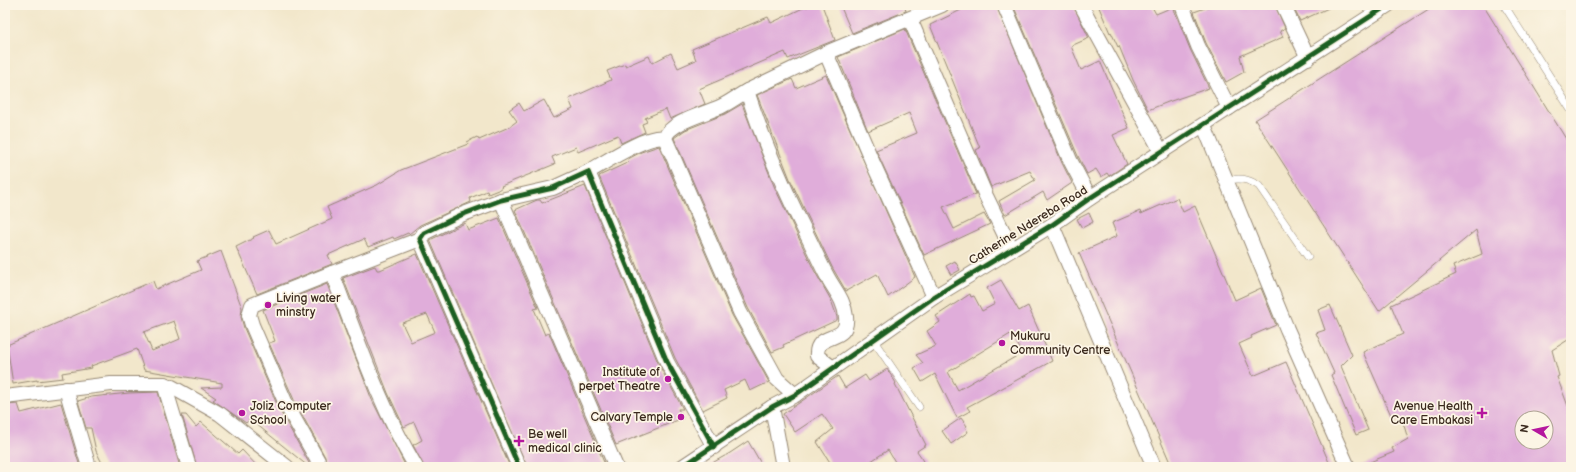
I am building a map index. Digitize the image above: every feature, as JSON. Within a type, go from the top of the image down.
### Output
[{"type":"street","points":[[795,395],[777,379],[740,312],[665,138],[669,130],[688,120],[722,106],[746,91],[826,53],[942,5]]},
{"type":"street","points":[[1004,5],[1070,160],[1090,198]]},
{"type":"street","points":[[1081,5],[1162,152]]},
{"type":"street","points":[[1182,5],[1198,46],[1229,108]]},
{"type":"street","points":[[1283,5],[1308,58]]},
{"type":"street","name":"Catherine Ndereba Road","points":[[682,467],[772,407],[795,395],[874,341],[934,297],[1011,248],[1052,225],[1090,198],[1204,126],[1229,108],[1388,5]]},
{"type":"street","points":[[910,19],[986,196],[1011,248]]},
{"type":"street","points":[[826,53],[866,148],[934,297]]},
{"type":"street","points":[[746,91],[766,146],[794,208],[828,278],[840,293],[846,316],[846,329],[843,332],[824,340],[816,351],[817,356],[833,368]]},
{"type":"street","points":[[1204,126],[1348,467]]},
{"type":"street","points":[[317,467],[318,461],[287,406],[252,325],[249,310],[252,305],[420,239],[424,233],[433,227],[500,200],[553,188],[588,172],[648,140],[661,137],[665,138]]},
{"type":"street","points":[[588,172],[667,362],[714,447]]},
{"type":"street","points":[[500,200],[616,467]]},
{"type":"street","points":[[1052,225],[1154,467]]},
{"type":"street","points":[[420,239],[518,467]]},
{"type":"street","points":[[332,273],[351,324],[391,418],[416,467]]},
{"type":"street","points":[[5,397],[111,384],[164,384],[220,414],[287,467]]},
{"type":"street","points":[[164,384],[189,467]]},
{"type":"street","points":[[66,389],[89,467]]},
{"type":"street","points":[[772,407],[783,467]]},
{"type":"lane","points":[[1504,5],[1571,110]]},
{"type":"lane","points":[[1226,180],[1239,178],[1248,179],[1259,186],[1308,257]]},
{"type":"lane","points":[[874,341],[919,407]]},
{"type":"building","points":[[814,5],[822,5],[835,40],[788,59],[785,52],[699,89],[705,104],[670,119],[666,109],[645,118],[647,122],[642,124],[645,132],[621,143],[618,135],[578,152],[576,147],[552,157],[555,164],[501,186],[502,187],[498,190],[488,194],[487,191],[470,198],[471,202],[420,225],[409,234],[408,233],[394,239],[393,237],[368,247],[364,239],[328,255],[332,264],[257,294],[236,247],[254,238],[253,237],[269,230],[276,244],[332,219],[327,207],[377,185],[401,170],[468,144],[467,142],[477,137],[479,140],[509,127],[517,121],[509,110],[519,103],[524,111],[544,100],[554,118],[573,109],[569,99],[611,80],[607,71],[625,64],[626,66],[649,56],[652,63],[671,53],[678,68],[696,60],[692,49],[768,17],[771,23],[803,8]]},
{"type":"building","points":[[840,5],[904,5],[906,11],[852,33]]},
{"type":"building","points":[[958,5],[996,5],[1062,163],[1072,183],[1047,200],[1043,192],[1005,215],[999,201],[1035,180],[1030,171],[991,187],[976,150],[980,148],[930,25],[961,10]]},
{"type":"building","points":[[1013,5],[1073,5],[1089,38],[1071,46],[1081,70],[1100,61],[1129,128],[1113,135],[1127,164],[1109,176],[1107,173],[1101,177],[1096,169],[1087,174]]},
{"type":"building","points":[[1098,5],[1151,5],[1156,14],[1173,7],[1190,49],[1209,88],[1148,110],[1133,80],[1119,46],[1118,47],[1111,32],[1110,33]]},
{"type":"building","points":[[1213,5],[1275,5],[1285,28],[1280,31],[1283,37],[1240,56],[1244,72],[1226,82],[1206,43],[1194,12]]},
{"type":"building","points":[[1292,5],[1335,5],[1300,21]]},
{"type":"building","points":[[1435,5],[1483,5],[1571,147],[1571,338],[1552,350],[1559,376],[1557,377],[1568,406],[1571,404],[1571,467],[1358,467],[1394,452],[1392,448],[1408,439],[1402,419],[1394,422],[1363,352],[1403,334],[1391,305],[1456,274],[1453,266],[1482,254],[1476,230],[1379,311],[1255,120]]},
{"type":"building","points":[[905,29],[976,194],[943,207],[954,229],[984,214],[990,224],[924,255],[876,150],[917,133],[909,113],[868,131],[838,57]]},
{"type":"building","points":[[826,75],[915,277],[888,297],[877,274],[846,291],[832,267],[790,179],[757,95],[792,79],[796,88]]},
{"type":"building","points":[[742,104],[774,186],[814,270],[831,300],[837,317],[837,320],[783,345],[784,347],[772,352],[748,308],[674,138],[685,130],[725,114]]},
{"type":"building","points":[[659,146],[732,315],[769,382],[750,391],[745,380],[724,390],[727,398],[703,410],[675,358],[599,176],[629,162],[628,159],[641,152]]},
{"type":"building","points":[[585,186],[659,365],[683,409],[678,409],[683,418],[616,445],[515,210],[537,200],[540,200],[542,203]]},
{"type":"building","points":[[1177,198],[1183,212],[1195,206],[1235,300],[1261,288],[1276,325],[1251,336],[1252,338],[1239,344],[1253,376],[1286,362],[1331,467],[1172,467],[1079,253],[1117,236],[1112,223],[1140,211],[1141,214]]},
{"type":"building","points":[[1089,213],[1093,222],[1082,228],[1077,219]]},
{"type":"building","points":[[499,218],[538,308],[534,309],[545,335],[549,333],[606,467],[527,467],[430,240],[465,223],[468,230]]},
{"type":"building","points":[[221,251],[242,308],[241,317],[244,328],[279,409],[309,463],[309,467],[250,419],[246,423],[213,400],[216,398],[201,388],[222,387],[222,383],[144,370],[137,349],[91,366],[92,368],[62,373],[63,378],[13,384],[7,345],[153,281],[156,289],[201,270],[197,261]],"holes":[[[174,321],[180,339],[152,351],[144,332]]]},
{"type":"building","points":[[417,254],[510,467],[424,467],[413,445],[422,440],[414,422],[404,427],[388,393],[343,278],[375,266],[377,270]],"holes":[[[427,314],[435,332],[411,342],[402,323]]]},
{"type":"building","points":[[955,261],[960,270],[951,275],[946,266]]},
{"type":"building","points":[[1001,280],[1019,311],[1028,306],[1052,361],[967,407],[970,411],[957,418],[935,374],[922,382],[914,368],[923,363],[916,355],[936,346],[927,331],[940,322],[936,316],[970,294],[971,297],[974,296],[982,311],[995,304],[987,288]],"holes":[[[1012,333],[1022,353],[958,390],[948,372]]]},
{"type":"building","points":[[327,284],[372,400],[406,467],[326,467],[325,457],[295,402],[269,343],[275,341],[263,310]]},
{"type":"building","points":[[1330,305],[1352,355],[1341,366],[1368,430],[1356,435],[1331,375],[1334,373],[1316,333],[1325,330],[1318,310]]},
{"type":"building","points":[[887,369],[896,383],[895,384],[926,445],[917,451],[924,461],[922,462],[925,467],[898,467],[888,450],[862,467],[833,467],[817,442],[833,429],[822,414],[795,432],[783,414],[838,376],[845,388],[865,375],[869,381]]},
{"type":"building","points":[[158,392],[180,467],[104,467],[96,451],[91,428],[86,428],[78,401],[91,397]]},
{"type":"building","points":[[61,403],[80,467],[5,467],[5,405],[18,404],[21,413]]},
{"type":"building","points":[[182,415],[186,415],[196,427],[201,422],[238,454],[242,450],[258,467],[197,467]]},
{"type":"building","points":[[961,418],[967,426],[965,427],[968,432],[951,444],[942,431]]},
{"type":"building","points":[[748,441],[763,467],[705,467],[730,453]]},
{"type":"cycle path","points":[[682,467],[772,407],[795,395],[934,297],[1052,225],[1090,198],[1388,5]]},
{"type":"cycle path","points":[[519,467],[420,239],[424,233],[461,215],[501,200],[553,188],[588,172],[667,362],[714,447]]},
{"type":"place","name":"Living water minstry","points":[[268,305]]},
{"type":"place","name":"Mukuru Community Centre","points":[[1002,343]]},
{"type":"place","name":"Institute of perpet Theatre","points":[[668,379]]},
{"type":"place","name":"Joliz Computer School","points":[[242,413]]},
{"type":"place","name":"Avenue Health Care Embakasi","points":[[1482,413]]},
{"type":"place","name":"Calvary Temple","points":[[681,417]]},
{"type":"place","name":"Be well medical clinic","points":[[519,441]]}]
